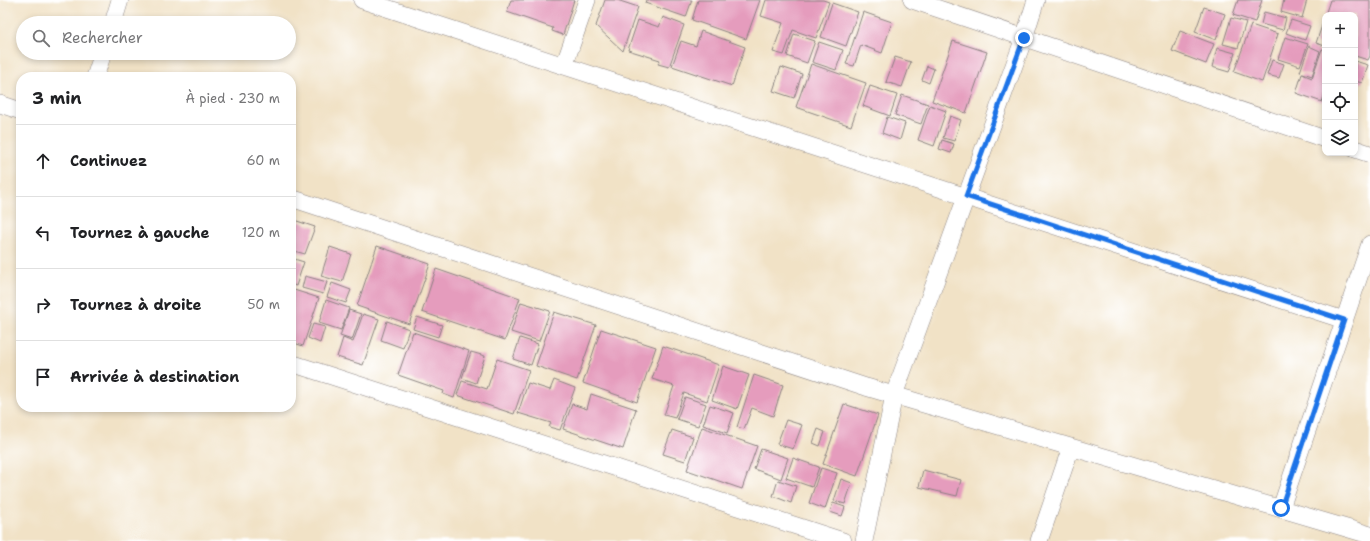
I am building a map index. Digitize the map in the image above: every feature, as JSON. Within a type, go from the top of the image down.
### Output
[{"type":"street","points":[[115,16],[120,0]]},
{"type":"street","points":[[362,0],[1344,320]]},
{"type":"street","points":[[564,66],[587,0]]},
{"type":"street","points":[[912,0],[1322,138]]},
{"type":"street","points":[[864,541],[894,395],[1024,38],[1036,0]]},
{"type":"street","points":[[97,72],[101,60]]},
{"type":"street","points":[[0,104],[16,109]]},
{"type":"street","points":[[1358,150],[1370,154]]},
{"type":"street","points":[[296,200],[866,387],[1370,535]]},
{"type":"street","points":[[1281,508],[1370,244]]},
{"type":"street","points":[[296,365],[843,541]]},
{"type":"street","points":[[1039,541],[1071,447]]},
{"type":"building","points":[[511,0],[574,0],[563,35],[552,31],[553,28],[507,12]]},
{"type":"building","points":[[605,0],[617,0],[638,7],[623,51],[596,26]]},
{"type":"building","points":[[646,0],[692,0],[686,17],[645,3]]},
{"type":"building","points":[[698,0],[760,0],[746,39],[692,20]]},
{"type":"building","points":[[766,0],[823,0],[829,2],[816,38],[793,30],[784,55],[773,52],[783,23],[761,16]]},
{"type":"building","points":[[1238,0],[1262,0],[1255,22],[1233,15]]},
{"type":"building","points":[[1284,0],[1307,0],[1302,18],[1281,12]]},
{"type":"building","points":[[1330,0],[1370,0],[1370,56],[1368,60],[1358,57],[1358,12],[1326,12]]},
{"type":"building","points":[[832,3],[858,12],[846,46],[821,37]]},
{"type":"building","points":[[1204,7],[1225,14],[1216,40],[1195,32]]},
{"type":"building","points":[[863,12],[892,22],[882,53],[861,45],[854,66],[846,64]]},
{"type":"building","points":[[1264,12],[1286,18],[1283,30],[1261,24]]},
{"type":"building","points":[[663,17],[684,25],[669,67],[658,64],[660,60],[628,50],[638,20],[659,27]]},
{"type":"building","points":[[1231,18],[1246,22],[1238,48],[1223,44]]},
{"type":"building","points":[[1291,20],[1310,26],[1305,40],[1286,33]]},
{"type":"building","points":[[1251,25],[1278,34],[1262,82],[1234,72]]},
{"type":"building","points":[[1322,26],[1322,45],[1316,43]]},
{"type":"building","points":[[701,31],[745,47],[732,86],[672,66],[681,41],[696,46]]},
{"type":"building","points":[[1180,31],[1214,44],[1206,64],[1172,51]]},
{"type":"building","points":[[794,34],[815,41],[807,63],[787,56]]},
{"type":"building","points":[[1285,37],[1308,44],[1300,66],[1278,59]]},
{"type":"building","points":[[953,41],[987,52],[966,113],[932,101]]},
{"type":"building","points":[[819,42],[843,50],[836,70],[812,62]]},
{"type":"building","points":[[1309,46],[1320,51],[1312,76],[1300,72]]},
{"type":"building","points":[[1217,48],[1235,53],[1229,72],[1212,67]]},
{"type":"building","points":[[1322,49],[1322,102],[1296,93],[1302,74],[1312,78]]},
{"type":"building","points":[[895,57],[911,62],[902,87],[886,82]]},
{"type":"building","points":[[1272,60],[1284,64],[1279,78],[1267,75]]},
{"type":"building","points":[[1358,62],[1368,65],[1362,83],[1358,82]]},
{"type":"building","points":[[811,64],[866,83],[851,126],[796,107]]},
{"type":"building","points":[[927,66],[934,69],[929,83],[922,80]]},
{"type":"building","points":[[781,67],[802,74],[794,98],[773,91]]},
{"type":"building","points":[[870,86],[897,95],[890,116],[863,106]]},
{"type":"building","points":[[902,95],[928,104],[921,124],[895,115]]},
{"type":"building","points":[[930,105],[946,111],[934,146],[918,140]]},
{"type":"building","points":[[950,116],[961,120],[954,141],[943,138]]},
{"type":"building","points":[[887,117],[905,123],[900,140],[882,133]]},
{"type":"building","points":[[942,140],[954,144],[951,153],[939,149]]},
{"type":"building","points":[[296,221],[315,227],[305,254],[296,251]]},
{"type":"building","points":[[377,246],[430,264],[409,324],[357,306]]},
{"type":"building","points":[[330,247],[351,254],[342,282],[321,276]]},
{"type":"building","points":[[296,260],[304,262],[296,286]]},
{"type":"building","points":[[436,269],[520,298],[505,340],[422,312]]},
{"type":"building","points":[[305,276],[327,282],[323,294],[302,288]]},
{"type":"building","points":[[332,283],[351,290],[346,303],[327,297]]},
{"type":"building","points":[[296,291],[319,298],[303,346],[296,344]]},
{"type":"building","points":[[326,300],[349,308],[341,330],[319,323]]},
{"type":"building","points":[[521,302],[550,311],[539,341],[511,332]]},
{"type":"building","points":[[349,310],[361,314],[352,340],[340,336]]},
{"type":"building","points":[[554,312],[596,325],[577,380],[536,366]]},
{"type":"building","points":[[363,314],[379,319],[363,365],[337,357],[343,338],[353,342]]},
{"type":"building","points":[[417,317],[442,325],[438,337],[413,329]]},
{"type":"building","points":[[387,321],[409,329],[403,348],[381,340]]},
{"type":"building","points":[[313,324],[325,327],[320,343],[308,338]]},
{"type":"building","points":[[601,329],[656,347],[637,402],[583,383]]},
{"type":"building","points":[[413,332],[469,351],[454,398],[443,394],[444,391],[398,375]]},
{"type":"building","points":[[520,338],[538,344],[531,365],[513,359]]},
{"type":"building","points":[[663,346],[719,365],[707,401],[684,393],[675,418],[664,415],[674,386],[652,379]]},
{"type":"building","points":[[471,352],[485,356],[476,383],[462,378]]},
{"type":"building","points":[[497,359],[529,370],[514,414],[457,395],[462,381],[487,389]]},
{"type":"building","points":[[723,366],[749,375],[737,409],[712,400]]},
{"type":"building","points":[[754,375],[783,385],[773,416],[752,408],[744,429],[737,427]]},
{"type":"building","points":[[554,380],[575,388],[560,430],[549,427],[551,423],[518,413],[528,383],[550,390]]},
{"type":"building","points":[[591,394],[636,409],[623,449],[563,429],[572,404],[587,409]]},
{"type":"building","points":[[685,397],[706,404],[698,426],[677,419]]},
{"type":"building","points":[[844,404],[878,415],[857,476],[823,464]]},
{"type":"building","points":[[710,405],[734,413],[727,433],[703,425]]},
{"type":"building","points":[[786,420],[802,425],[793,449],[777,444]]},
{"type":"building","points":[[702,427],[757,446],[742,489],[687,470]]},
{"type":"building","points":[[818,429],[825,432],[820,446],[813,443]]},
{"type":"building","points":[[672,430],[693,437],[685,461],[663,454]]},
{"type":"building","points":[[761,449],[788,458],[781,479],[754,469]]},
{"type":"building","points":[[793,458],[819,467],[812,487],[786,478]]},
{"type":"building","points":[[821,468],[837,473],[825,509],[809,503]]},
{"type":"building","points":[[923,470],[961,480],[957,496],[919,487]]},
{"type":"building","points":[[841,479],[852,483],[845,504],[834,501]]},
{"type":"building","points":[[778,480],[796,486],[791,503],[773,496]]},
{"type":"building","points":[[833,503],[845,507],[842,516],[830,512]]},
{"type":"route","points":[[1024,38],[966,196],[1344,320],[1281,508]]}]
